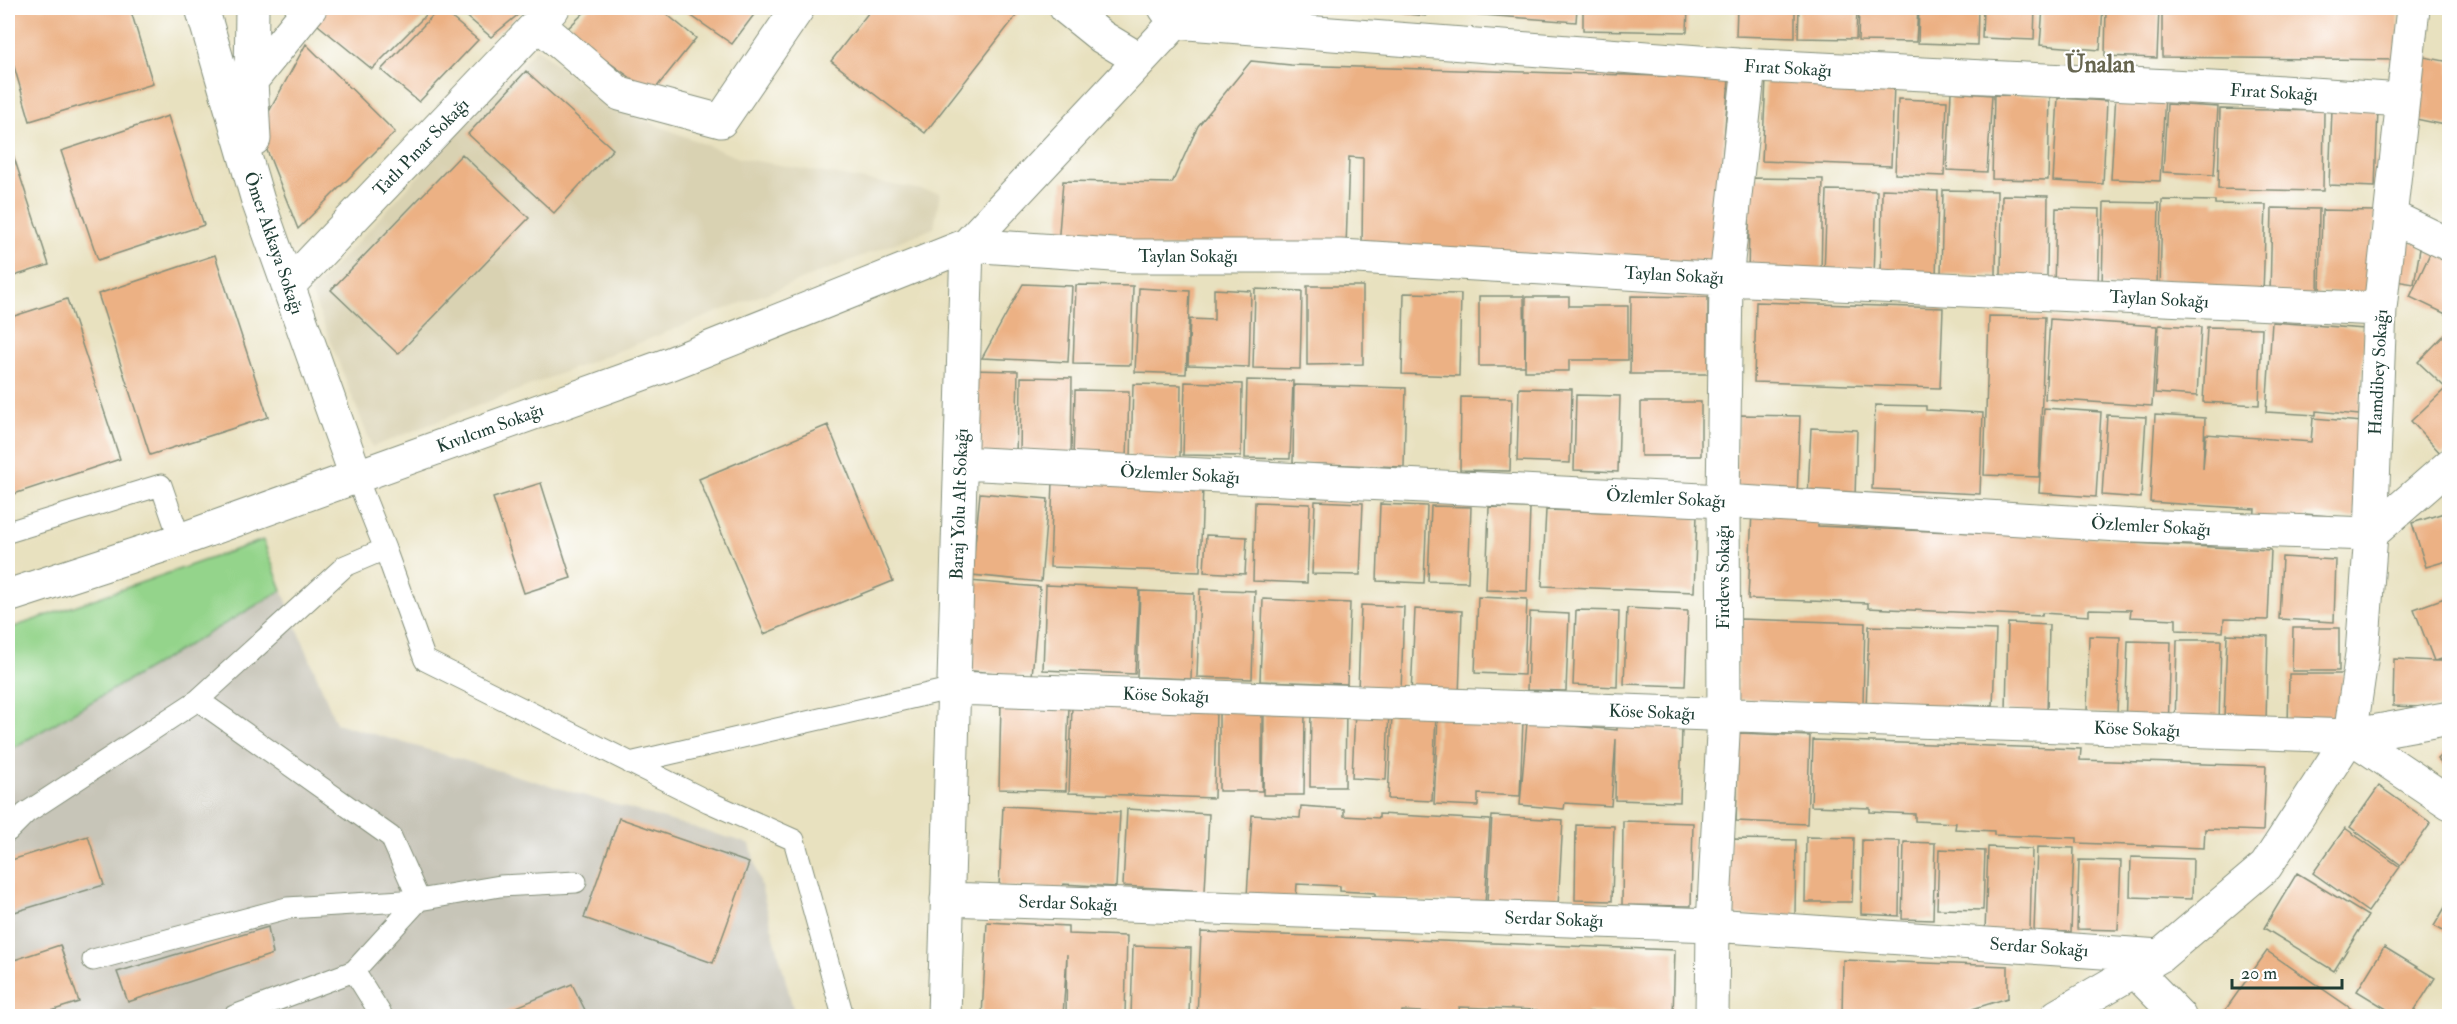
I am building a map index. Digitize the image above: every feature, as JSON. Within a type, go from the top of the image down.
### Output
[{"type":"street","name":"Ömer Akkaya Sokağı","points":[[202,8],[258,201],[356,477]]},
{"type":"street","points":[[252,8],[251,81],[258,201]]},
{"type":"street","points":[[251,81],[310,8]]},
{"type":"street","points":[[546,16],[620,94],[721,121],[798,8]]},
{"type":"street","points":[[1066,8],[1102,38],[1140,60]]},
{"type":"street","name":"Hamdibey Sokağı","points":[[2350,736],[2362,654],[2371,534],[2380,309],[2413,8]]},
{"type":"street","points":[[967,244],[1140,60],[1176,12]]},
{"type":"street","name":"Fırat Sokağı","points":[[1176,12],[1749,66],[2253,90],[2402,100]]},
{"type":"street","name":"Tatlı Pınar Sokağı","points":[[288,286],[546,16]]},
{"type":"street","name":"Firdevs Sokağı","points":[[1712,1017],[1713,925],[1724,715],[1723,501],[1726,279],[1749,66]]},
{"type":"street","points":[[2390,216],[2450,245]]},
{"type":"street","name":"Taylan Sokağı","points":[[967,244],[1128,256],[1341,256],[1726,279],[2380,309]]},
{"type":"street","name":"Baraj Yolu Alt Sokağı","points":[[944,1017],[967,244]]},
{"type":"street","name":"Kıvılcım Sokağı","points":[[8,596],[180,540],[667,365],[967,244]]},
{"type":"street","name":"Özlemler Sokağı","points":[[960,463],[1723,501],[2136,526],[2371,534]]},
{"type":"street","points":[[2371,534],[2450,465]]},
{"type":"street","name":"Köse Sokağı","points":[[954,688],[2350,736],[2450,718]]},
{"type":"street","points":[[2057,1017],[2147,963],[2266,866],[2350,736],[2450,803]]},
{"type":"street","name":"Serdar Sokağı","points":[[947,898],[1713,925],[2147,963]]},
{"type":"street","points":[[2147,963],[2179,1017]]},
{"type":"lane","points":[[356,477],[425,660],[630,763],[794,840],[843,1017]]},
{"type":"lane","points":[[8,532],[161,485],[180,540]]},
{"type":"lane","points":[[8,831],[26,813],[198,700],[345,566],[385,549]]},
{"type":"lane","points":[[630,763],[954,688]]},
{"type":"lane","points":[[198,700],[392,837],[419,900]]},
{"type":"lane","points":[[93,960],[287,908],[419,900],[500,886],[576,882]]},
{"type":"lane","points":[[234,1017],[354,971],[419,900]]},
{"type":"lane","points":[[354,971],[382,1017]]},
{"type":"shaded area","points":[[537,48],[604,104],[739,158],[940,193],[934,228],[372,447],[311,292]]},
{"type":"shaded area","points":[[282,590],[336,723],[750,844],[795,1016],[8,1016],[8,751]]},
{"type":"green space","points":[[263,540],[282,590],[8,751],[8,629]]},
{"type":"building","points":[[8,8],[130,8],[153,84],[30,121],[8,46]]},
{"type":"building","points":[[325,8],[433,8],[372,69],[313,21]]},
{"type":"building","points":[[440,8],[478,40],[419,102],[381,70]]},
{"type":"building","points":[[457,8],[526,8],[491,37]]},
{"type":"building","points":[[589,8],[659,8],[696,38],[652,93],[565,31]]},
{"type":"building","points":[[680,8],[759,8],[732,44]]},
{"type":"building","points":[[872,8],[1015,8],[1020,11],[925,133],[831,61]]},
{"type":"building","points":[[1347,8],[1426,8],[1426,16]]},
{"type":"building","points":[[1429,8],[1469,8],[1468,14],[1429,11]]},
{"type":"building","points":[[1472,8],[1577,8],[1576,22],[1471,14]]},
{"type":"building","points":[[1583,8],[1688,8],[1687,32],[1583,30]]},
{"type":"building","points":[[1737,8],[1795,8],[1795,38],[1736,36]]},
{"type":"building","points":[[1799,8],[1857,8],[1856,39],[1798,38]]},
{"type":"building","points":[[1859,8],[1918,8],[1916,42],[1858,41]]},
{"type":"building","points":[[1919,8],[1978,8],[1977,45],[1918,43]]},
{"type":"building","points":[[1983,8],[2035,8],[2034,40],[1982,38]]},
{"type":"building","points":[[2043,8],[2103,8],[2100,50],[2040,45]]},
{"type":"building","points":[[2106,8],[2159,8],[2157,58],[2105,56]]},
{"type":"building","points":[[2162,8],[2398,8],[2398,60],[2162,57]]},
{"type":"building","points":[[306,44],[395,132],[298,229],[259,130]]},
{"type":"building","points":[[2419,56],[2450,62],[2450,126],[2406,117]]},
{"type":"building","points":[[1251,61],[1291,65],[1729,78],[1714,267],[1362,246],[1363,158],[1349,157],[1346,248],[1058,246],[1063,181],[1172,183],[1198,126]]},
{"type":"building","points":[[526,71],[613,149],[554,213],[468,134]]},
{"type":"building","points":[[1766,79],[1894,84],[1891,166],[1762,161]]},
{"type":"building","points":[[1951,92],[1992,95],[1987,172],[1947,170]]},
{"type":"building","points":[[2116,93],[2165,96],[2160,181],[2111,179]]},
{"type":"building","points":[[1994,95],[2050,96],[2048,180],[1992,179]]},
{"type":"building","points":[[2058,98],[2107,101],[2103,184],[2053,181]]},
{"type":"building","points":[[1898,99],[1947,101],[1944,176],[1895,174]]},
{"type":"building","points":[[2167,104],[2218,107],[2214,175],[2163,172]]},
{"type":"building","points":[[2220,109],[2324,111],[2323,191],[2218,189]]},
{"type":"building","points":[[2332,109],[2378,110],[2375,187],[2329,185]]},
{"type":"building","points":[[168,116],[204,225],[98,260],[61,151]]},
{"type":"building","points":[[8,139],[49,265],[8,278]]},
{"type":"building","points":[[462,154],[529,218],[398,354],[331,290]]},
{"type":"building","points":[[1750,178],[1823,179],[1821,275],[1748,274]]},
{"type":"building","points":[[1882,189],[1938,191],[1936,280],[1881,279]]},
{"type":"building","points":[[1827,190],[1877,191],[1874,276],[1824,274]]},
{"type":"building","points":[[1943,190],[1997,191],[1996,275],[1941,274]]},
{"type":"building","points":[[2002,195],[2048,196],[2047,277],[2001,276]]},
{"type":"building","points":[[2162,200],[2266,205],[2263,294],[2160,289]]},
{"type":"building","points":[[2104,202],[2159,203],[2157,288],[2102,286]]},
{"type":"building","points":[[2056,208],[2100,209],[2098,288],[2054,287]]},
{"type":"building","points":[[2272,208],[2319,209],[2318,296],[2270,295]]},
{"type":"building","points":[[2322,210],[2375,211],[2373,293],[2320,292]]},
{"type":"building","points":[[2396,239],[2421,243],[2414,284],[2389,280]]},
{"type":"building","points":[[2432,249],[2450,258],[2450,316],[2410,297]]},
{"type":"building","points":[[215,255],[268,417],[150,455],[98,294]]},
{"type":"building","points":[[1023,284],[1072,286],[1068,362],[982,358]]},
{"type":"building","points":[[1076,285],[1133,286],[1131,365],[1073,364]]},
{"type":"building","points":[[1307,286],[1363,286],[1363,364],[1307,365]]},
{"type":"building","points":[[1139,288],[1190,291],[1186,374],[1135,372]]},
{"type":"building","points":[[1214,289],[1251,291],[1249,367],[1188,365],[1190,319],[1214,320]]},
{"type":"building","points":[[1255,289],[1302,291],[1300,369],[1253,368]]},
{"type":"building","points":[[1404,293],[1461,294],[1459,376],[1402,374]]},
{"type":"building","points":[[1479,296],[1524,296],[1525,366],[1479,366]]},
{"type":"building","points":[[1631,296],[1708,297],[1708,374],[1630,374]]},
{"type":"building","points":[[1526,297],[1569,297],[1569,306],[1628,306],[1628,360],[1569,360],[1569,371],[1525,371]]},
{"type":"building","points":[[67,299],[120,459],[8,496],[8,318]]},
{"type":"building","points":[[1756,302],[1943,308],[1940,388],[1754,382]]},
{"type":"building","points":[[1989,316],[2045,317],[2039,477],[1984,475]]},
{"type":"building","points":[[2050,319],[2157,326],[2152,406],[2045,399]]},
{"type":"building","points":[[2272,322],[2365,329],[2359,415],[2316,411],[2316,415],[2266,412]]},
{"type":"building","points":[[2159,325],[2201,327],[2197,396],[2155,393]]},
{"type":"building","points":[[2207,327],[2262,328],[2259,405],[2203,402]]},
{"type":"building","points":[[2450,329],[2450,392],[2418,362]]},
{"type":"building","points":[[968,370],[1018,371],[1016,458],[966,456]]},
{"type":"building","points":[[1021,377],[1072,378],[1071,458],[1020,456]]},
{"type":"building","points":[[1247,380],[1293,381],[1290,459],[1245,458]]},
{"type":"building","points":[[1185,382],[1242,384],[1241,456],[1183,455]]},
{"type":"building","points":[[1133,384],[1181,385],[1180,459],[1131,458]]},
{"type":"building","points":[[1294,385],[1406,388],[1404,467],[1293,463]]},
{"type":"building","points":[[1519,388],[1572,389],[1570,463],[1517,461]]},
{"type":"building","points":[[1075,390],[1129,391],[1127,460],[1073,459]]},
{"type":"building","points":[[2444,390],[2450,396],[2450,448],[2442,455],[2411,421]]},
{"type":"building","points":[[1576,395],[1620,396],[1618,472],[1574,470]]},
{"type":"building","points":[[1461,397],[1512,398],[1510,471],[1460,470]]},
{"type":"building","points":[[1641,402],[1701,402],[1701,456],[1641,456]]},
{"type":"building","points":[[1875,405],[1926,406],[1926,410],[1983,413],[1980,494],[1872,489]]},
{"type":"building","points":[[2044,408],[2101,412],[2096,497],[2039,493]]},
{"type":"building","points":[[1738,415],[1800,416],[1797,498],[1736,496]]},
{"type":"building","points":[[2107,415],[2146,417],[2141,498],[2102,495]]},
{"type":"building","points":[[2155,415],[2205,418],[2203,469],[2206,434],[2311,442],[2313,418],[2363,422],[2355,518],[2306,514],[2304,528],[2254,523],[2255,509],[2150,502]]},
{"type":"building","points":[[828,425],[893,581],[764,634],[699,479]]},
{"type":"building","points":[[1811,428],[1857,430],[1855,497],[1808,495]]},
{"type":"building","points":[[1053,481],[1203,486],[1200,572],[1050,567]]},
{"type":"building","points":[[541,483],[571,578],[524,593],[493,498]]},
{"type":"building","points":[[980,493],[1048,499],[1041,582],[972,575]]},
{"type":"building","points":[[1315,501],[1363,503],[1360,575],[1312,574]]},
{"type":"building","points":[[1255,502],[1310,504],[1307,583],[1253,581]]},
{"type":"building","points":[[1380,504],[1427,506],[1424,583],[1377,581]]},
{"type":"building","points":[[1431,506],[1471,507],[1468,582],[1428,581]]},
{"type":"building","points":[[1489,507],[1530,508],[1527,591],[1486,590]]},
{"type":"building","points":[[1546,510],[1697,515],[1694,592],[1542,586]]},
{"type":"building","points":[[1752,511],[1818,514],[1818,526],[2134,540],[2133,543],[2271,550],[2268,620],[2224,619],[2223,632],[2176,630],[2176,619],[2130,617],[2131,610],[2089,609],[2089,616],[2042,613],[2042,616],[1868,608],[1868,603],[1748,599]]},
{"type":"building","points":[[2447,512],[2450,519],[2450,560],[2426,567],[2412,523]]},
{"type":"building","points":[[1206,535],[1247,537],[1245,574],[1204,572]]},
{"type":"building","points":[[2282,557],[2336,560],[2334,622],[2279,619]]},
{"type":"building","points":[[969,581],[1040,587],[1032,676],[961,670]]},
{"type":"building","points":[[1046,585],[1139,589],[1135,674],[1043,670]]},
{"type":"building","points":[[1200,589],[1255,591],[1252,679],[1197,677]]},
{"type":"building","points":[[1140,591],[1194,593],[1191,679],[1137,677]]},
{"type":"building","points":[[2450,596],[2450,657],[2434,661],[2414,609]]},
{"type":"building","points":[[1478,597],[1527,599],[1524,675],[1475,673]]},
{"type":"building","points":[[1263,599],[1350,603],[1347,684],[1260,681]]},
{"type":"building","points":[[1361,605],[1404,607],[1401,692],[1358,691]]},
{"type":"building","points":[[1627,608],[1688,611],[1685,686],[1624,684]]},
{"type":"building","points":[[1415,609],[1462,611],[1459,696],[1411,694]]},
{"type":"building","points":[[1576,610],[1619,611],[1617,687],[1573,685]]},
{"type":"building","points":[[1530,612],[1569,614],[1566,691],[1527,690]]},
{"type":"building","points":[[1740,619],[1865,623],[1863,704],[1737,699]]},
{"type":"building","points":[[2008,623],[2049,625],[2047,713],[2006,711]]},
{"type":"building","points":[[1869,626],[1996,630],[1993,706],[1866,708]]},
{"type":"building","points":[[2293,628],[2339,628],[2339,671],[2292,671]]},
{"type":"building","points":[[2227,634],[2268,636],[2266,721],[2224,719]]},
{"type":"building","points":[[2089,636],[2120,637],[2117,713],[2087,712]]},
{"type":"building","points":[[2177,640],[2221,640],[2219,725],[2175,725]]},
{"type":"building","points":[[2128,641],[2171,642],[2168,730],[2125,728]]},
{"type":"building","points":[[2394,659],[2450,661],[2450,708],[2393,706]]},
{"type":"building","points":[[2289,674],[2343,674],[2342,728],[2288,728]]},
{"type":"building","points":[[1001,703],[1069,705],[1066,791],[999,789]]},
{"type":"building","points":[[1072,706],[1216,711],[1214,798],[1069,793]]},
{"type":"building","points":[[1311,708],[1346,708],[1345,787],[1310,787]]},
{"type":"building","points":[[1219,710],[1262,710],[1262,791],[1219,791]]},
{"type":"building","points":[[1355,710],[1389,711],[1386,780],[1352,778]]},
{"type":"building","points":[[1264,711],[1305,712],[1304,795],[1263,795]]},
{"type":"building","points":[[1392,713],[1436,715],[1432,801],[1388,799]]},
{"type":"building","points":[[1438,716],[1523,720],[1520,796],[1478,794],[1478,806],[1434,804]]},
{"type":"building","points":[[1527,722],[1617,730],[1617,727],[1682,728],[1680,802],[1615,800],[1616,739],[1611,806],[1565,803],[1564,809],[1520,805]]},
{"type":"building","points":[[1739,733],[1810,736],[1807,824],[1736,821]]},
{"type":"building","points":[[1813,740],[2081,749],[2080,760],[2266,766],[2263,831],[2205,829],[2204,848],[2077,843],[2077,838],[1994,835],[1994,831],[1955,829],[1956,823],[1915,821],[1915,814],[1870,812],[1870,808],[1811,806]]},
{"type":"building","points":[[2450,746],[2450,772],[2437,759]]},
{"type":"building","points":[[2379,786],[2431,823],[2401,865],[2350,827]]},
{"type":"building","points":[[1003,806],[1120,812],[1116,887],[1063,884],[1062,890],[999,886]]},
{"type":"building","points":[[1301,806],[1344,809],[1344,816],[1379,818],[1379,814],[1490,820],[1485,904],[1375,898],[1375,893],[1340,891],[1340,886],[1297,884],[1296,899],[1247,896],[1252,815],[1300,818]]},
{"type":"building","points":[[1127,809],[1209,814],[1205,891],[1123,886]]},
{"type":"building","points":[[1492,816],[1563,820],[1558,906],[1487,903]]},
{"type":"building","points":[[619,818],[749,863],[713,963],[584,918]]},
{"type":"building","points":[[1623,821],[1693,823],[1691,906],[1622,905]]},
{"type":"building","points":[[1576,825],[1614,826],[1612,901],[1575,900]]},
{"type":"building","points":[[2345,828],[2400,867],[2368,912],[2313,873]]},
{"type":"building","points":[[88,836],[104,885],[8,914],[8,861]]},
{"type":"building","points":[[1806,837],[1854,838],[1852,902],[1805,902]]},
{"type":"building","points":[[1730,839],[1796,840],[1795,916],[1728,915]]},
{"type":"building","points":[[1862,840],[1900,841],[1899,916],[1861,914]]},
{"type":"building","points":[[1904,842],[1935,843],[1933,920],[1902,919]]},
{"type":"building","points":[[1988,847],[2032,849],[2030,933],[1985,932]]},
{"type":"building","points":[[2037,847],[2074,848],[2071,932],[2034,931]]},
{"type":"building","points":[[1939,849],[1985,851],[1983,910],[1937,909]]},
{"type":"building","points":[[2131,857],[2193,859],[2192,899],[2130,897]]},
{"type":"building","points":[[2079,860],[2121,861],[2118,930],[2077,929]]},
{"type":"building","points":[[2297,873],[2368,916],[2334,971],[2264,928]]},
{"type":"building","points":[[2450,899],[2450,935],[2434,926]]},
{"type":"building","points":[[987,922],[1068,926],[1068,934],[1127,936],[1125,1016],[1066,1016],[1067,954],[1063,1016],[982,1016]]},
{"type":"building","points":[[268,927],[273,954],[128,1002],[117,972]]},
{"type":"building","points":[[1201,932],[1675,950],[1673,1015],[1588,1012],[1588,1016],[1537,1016],[1537,1010],[1459,1007],[1460,1014],[1402,1011],[1401,1016],[1197,1016]]},
{"type":"building","points":[[60,945],[79,1002],[35,1016],[8,1016],[8,962]]},
{"type":"building","points":[[1133,946],[1191,948],[1189,1016],[1131,1016]]},
{"type":"building","points":[[2384,947],[2435,978],[2411,1016],[2398,1016],[2357,991]]},
{"type":"building","points":[[2267,951],[2362,1016],[2221,1016]]},
{"type":"building","points":[[1843,960],[2008,966],[2008,998],[1950,1016],[1842,1016]]},
{"type":"building","points":[[572,984],[588,1016],[495,1016]]},
{"type":"district","name":"Ünalan","points":[[2100,64]]}]
